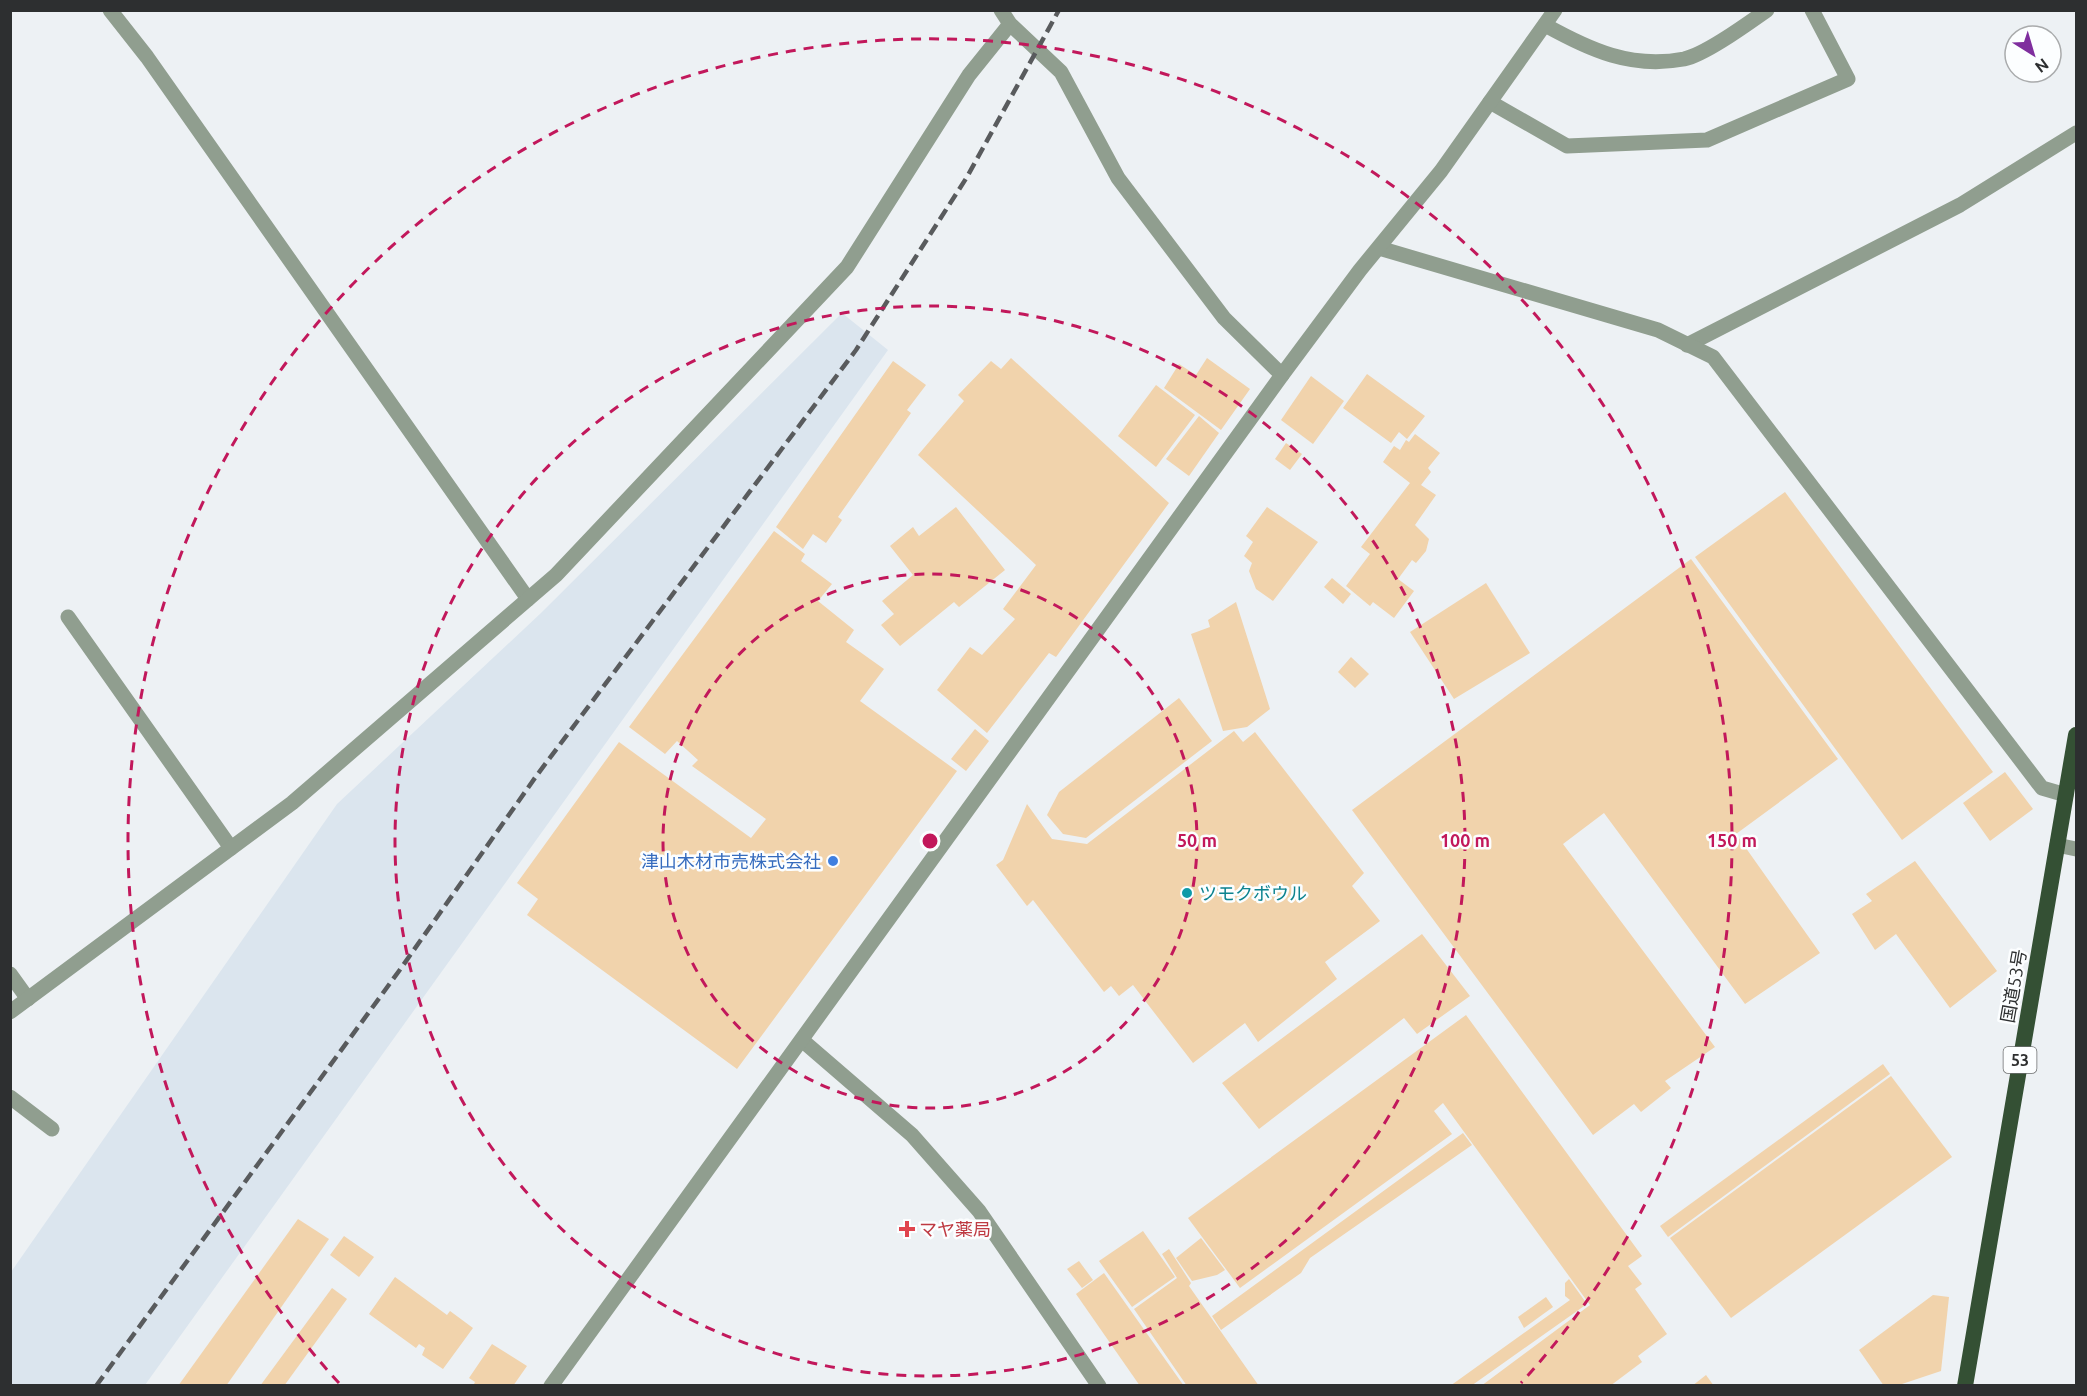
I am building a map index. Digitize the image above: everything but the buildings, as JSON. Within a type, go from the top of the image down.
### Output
[{"type":"highway","name":"国道53号","points":[[1965,1386],[2076,735]]},
{"type":"street","points":[[110,10],[153,67],[528,599]]},
{"type":"street","points":[[1001,10],[1010,24],[1060,72],[1118,178],[1224,318],[1282,375]]},
{"type":"street","points":[[551,1386],[1282,375],[1441,171],[1555,10]]},
{"type":"street","points":[[1545,24],[1588,49],[1638,62],[1686,58],[1737,31],[1767,10]]},
{"type":"street","points":[[1490,102],[1567,146],[1707,140],[1848,79],[1812,10]]},
{"type":"street","points":[[10,1012],[292,803],[564,566],[847,267],[969,75],[1010,24]]},
{"type":"street","points":[[1688,345],[1960,205],[2076,133]]},
{"type":"street","points":[[1379,248],[1658,330],[1713,357],[2042,788],[2066,795]]},
{"type":"street","points":[[68,617],[231,848]]},
{"type":"street","points":[[2057,845],[2076,849]]},
{"type":"street","points":[[10,974],[28,999]]},
{"type":"street","points":[[802,1041],[912,1135],[979,1211],[1099,1386]]},
{"type":"street","points":[[10,1097],[52,1129]]},
{"type":"shaded area","points":[[842,313],[888,350],[145,1385],[11,1385],[11,1272],[337,804],[541,613]]},
{"type":"railway","points":[[96,1386],[399,971],[537,775],[856,350],[967,177],[1059,10]]},
{"type":"place","name":"津山木材市売株式会社","points":[[833,861]]},
{"type":"place","name":"ツモクボウル","points":[[1187,893]]},
{"type":"place","name":"マヤ薬局","points":[[907,1229]]}]
